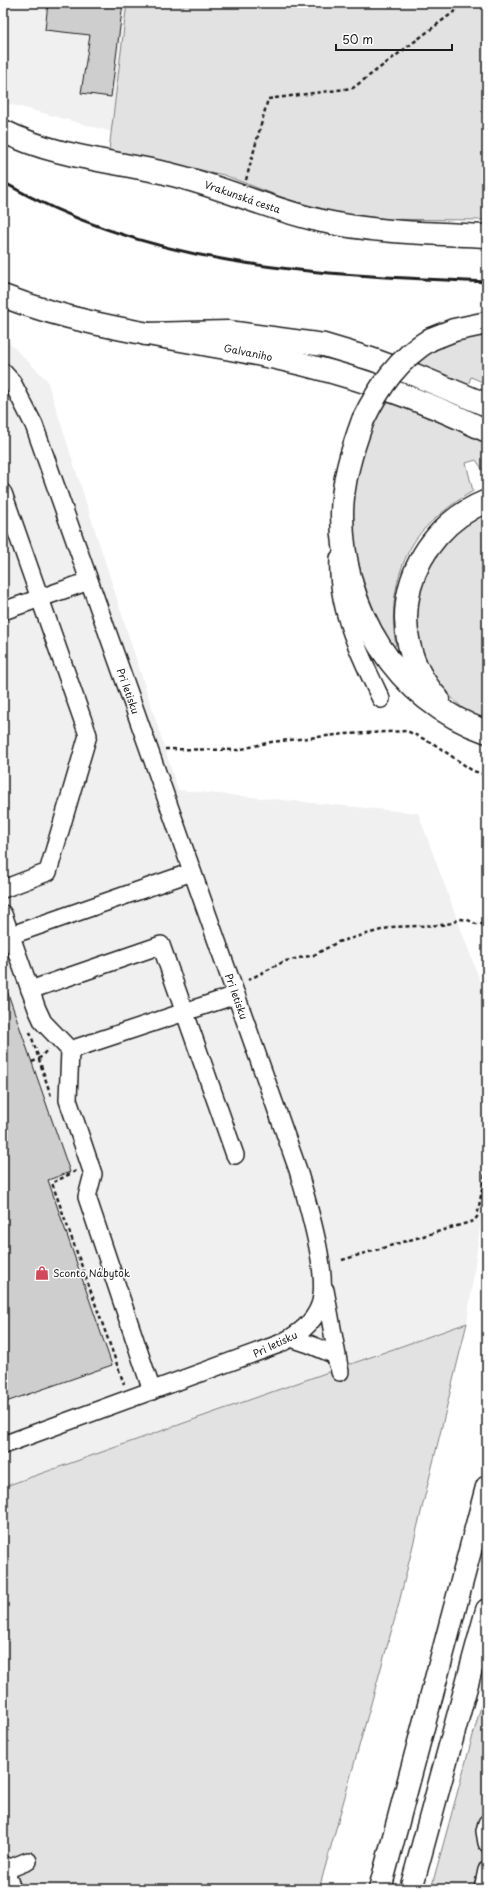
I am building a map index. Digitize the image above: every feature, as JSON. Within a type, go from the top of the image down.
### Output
[{"type":"main road","name":"Vrakunská cesta","points":[[3,131],[61,153],[168,174],[212,185],[241,196],[321,221],[353,227],[487,236]]},
{"type":"main road","name":"Galvaniho","points":[[3,296],[26,305],[87,322],[276,358],[329,371],[397,392],[455,415],[487,431]]},
{"type":"main road","points":[[479,729],[422,696],[396,670],[374,637],[355,593],[348,567],[342,514],[347,473],[353,448],[363,420],[374,399],[391,374],[416,348],[454,330],[487,323]]},
{"type":"main road","points":[[146,334],[228,332],[324,346],[371,359],[415,375],[487,405]]},
{"type":"main road","points":[[479,729],[442,704],[427,685],[413,657],[408,636],[406,611],[409,590],[416,567],[432,542],[445,527],[459,515],[487,501]]},
{"type":"main road","points":[[380,1889],[487,1487]]},
{"type":"main road","points":[[411,1889],[487,1610]]},
{"type":"street","name":"Pri letisku","points":[[3,372],[19,394],[34,425],[298,1170],[312,1224],[320,1266],[322,1292],[320,1304],[309,1323],[301,1332],[291,1338],[263,1350],[5,1445]]},
{"type":"street","points":[[3,494],[88,735],[48,872],[3,889]]},
{"type":"street","points":[[342,514],[339,565],[341,598],[352,633],[380,698]]},
{"type":"street","points":[[3,611],[89,581]]},
{"type":"street","points":[[7,937],[192,872]]},
{"type":"street","points":[[3,914],[7,937],[43,1022],[70,1050],[68,1100],[93,1174],[87,1197],[152,1391]]},
{"type":"street","points":[[30,990],[161,945],[235,1155]]},
{"type":"street","points":[[70,1050],[185,1012],[235,991]]},
{"type":"street","points":[[291,1338],[335,1355],[340,1372],[320,1266]]},
{"type":"street","points":[[487,1823],[485,1831],[487,1843]]},
{"type":"street","points":[[12,1889],[4,1868],[28,1861]]},
{"type":"street","points":[[483,1889],[487,1870]]},
{"type":"path","points":[[241,196],[268,99],[354,88],[455,11],[453,3]]},
{"type":"path","points":[[148,746],[169,750],[238,750],[271,742],[346,734],[407,731],[434,744],[473,771],[487,775]]},
{"type":"path","points":[[235,991],[285,960],[314,955],[338,942],[392,928],[441,925],[452,923],[460,919],[468,920],[476,924],[482,924],[487,921]]},
{"type":"path","points":[[29,1030],[52,1097]]},
{"type":"path","points":[[32,1062],[39,1059],[52,1044]]},
{"type":"path","points":[[342,1260],[474,1221],[477,1217],[487,1163]]},
{"type":"path","points":[[74,1165],[76,1172],[52,1183],[124,1384]]},
{"type":"shaded area","points":[[3,3],[127,3],[112,132],[6,103],[3,100]]},
{"type":"shaded area","points":[[127,3],[487,3],[487,220],[355,219],[320,212],[224,175],[109,150]]},
{"type":"shaded area","points":[[487,332],[487,384],[471,377],[467,388],[408,366],[436,345]]},
{"type":"shaded area","points":[[3,337],[47,380],[178,790],[418,813],[487,1000],[487,1177],[467,1323],[3,1487]]},
{"type":"shaded area","points":[[382,400],[427,417],[487,443],[487,476],[476,460],[466,463],[473,491],[460,499],[431,522],[416,539],[408,552],[402,567],[395,598],[393,614],[396,645],[392,647],[371,603],[363,581],[354,536],[353,513],[354,490],[360,457]]},
{"type":"shaded area","points":[[487,511],[487,718],[485,721],[464,709],[446,691],[432,671],[423,650],[418,627],[418,604],[422,582],[432,559],[446,538],[460,527]]},
{"type":"shaded area","points":[[467,1323],[397,1611],[319,1889],[3,1889],[3,1487]]},
{"type":"shaded area","points":[[487,1684],[487,1815],[485,1818],[484,1860],[482,1873],[476,1889],[431,1889]]},
{"type":"building","points":[[48,3],[123,3],[111,97],[81,93],[90,35],[45,30]]},
{"type":"building","name":"Sconto Nábytok","points":[[3,985],[5,985],[70,1172],[48,1180],[112,1365],[3,1403]]},
{"type":"railway","points":[[3,182],[60,211],[119,234],[178,250],[238,262],[299,270],[487,282]]},
{"type":"place","name":"Sconto Nábytok","points":[[42,1273]]}]
